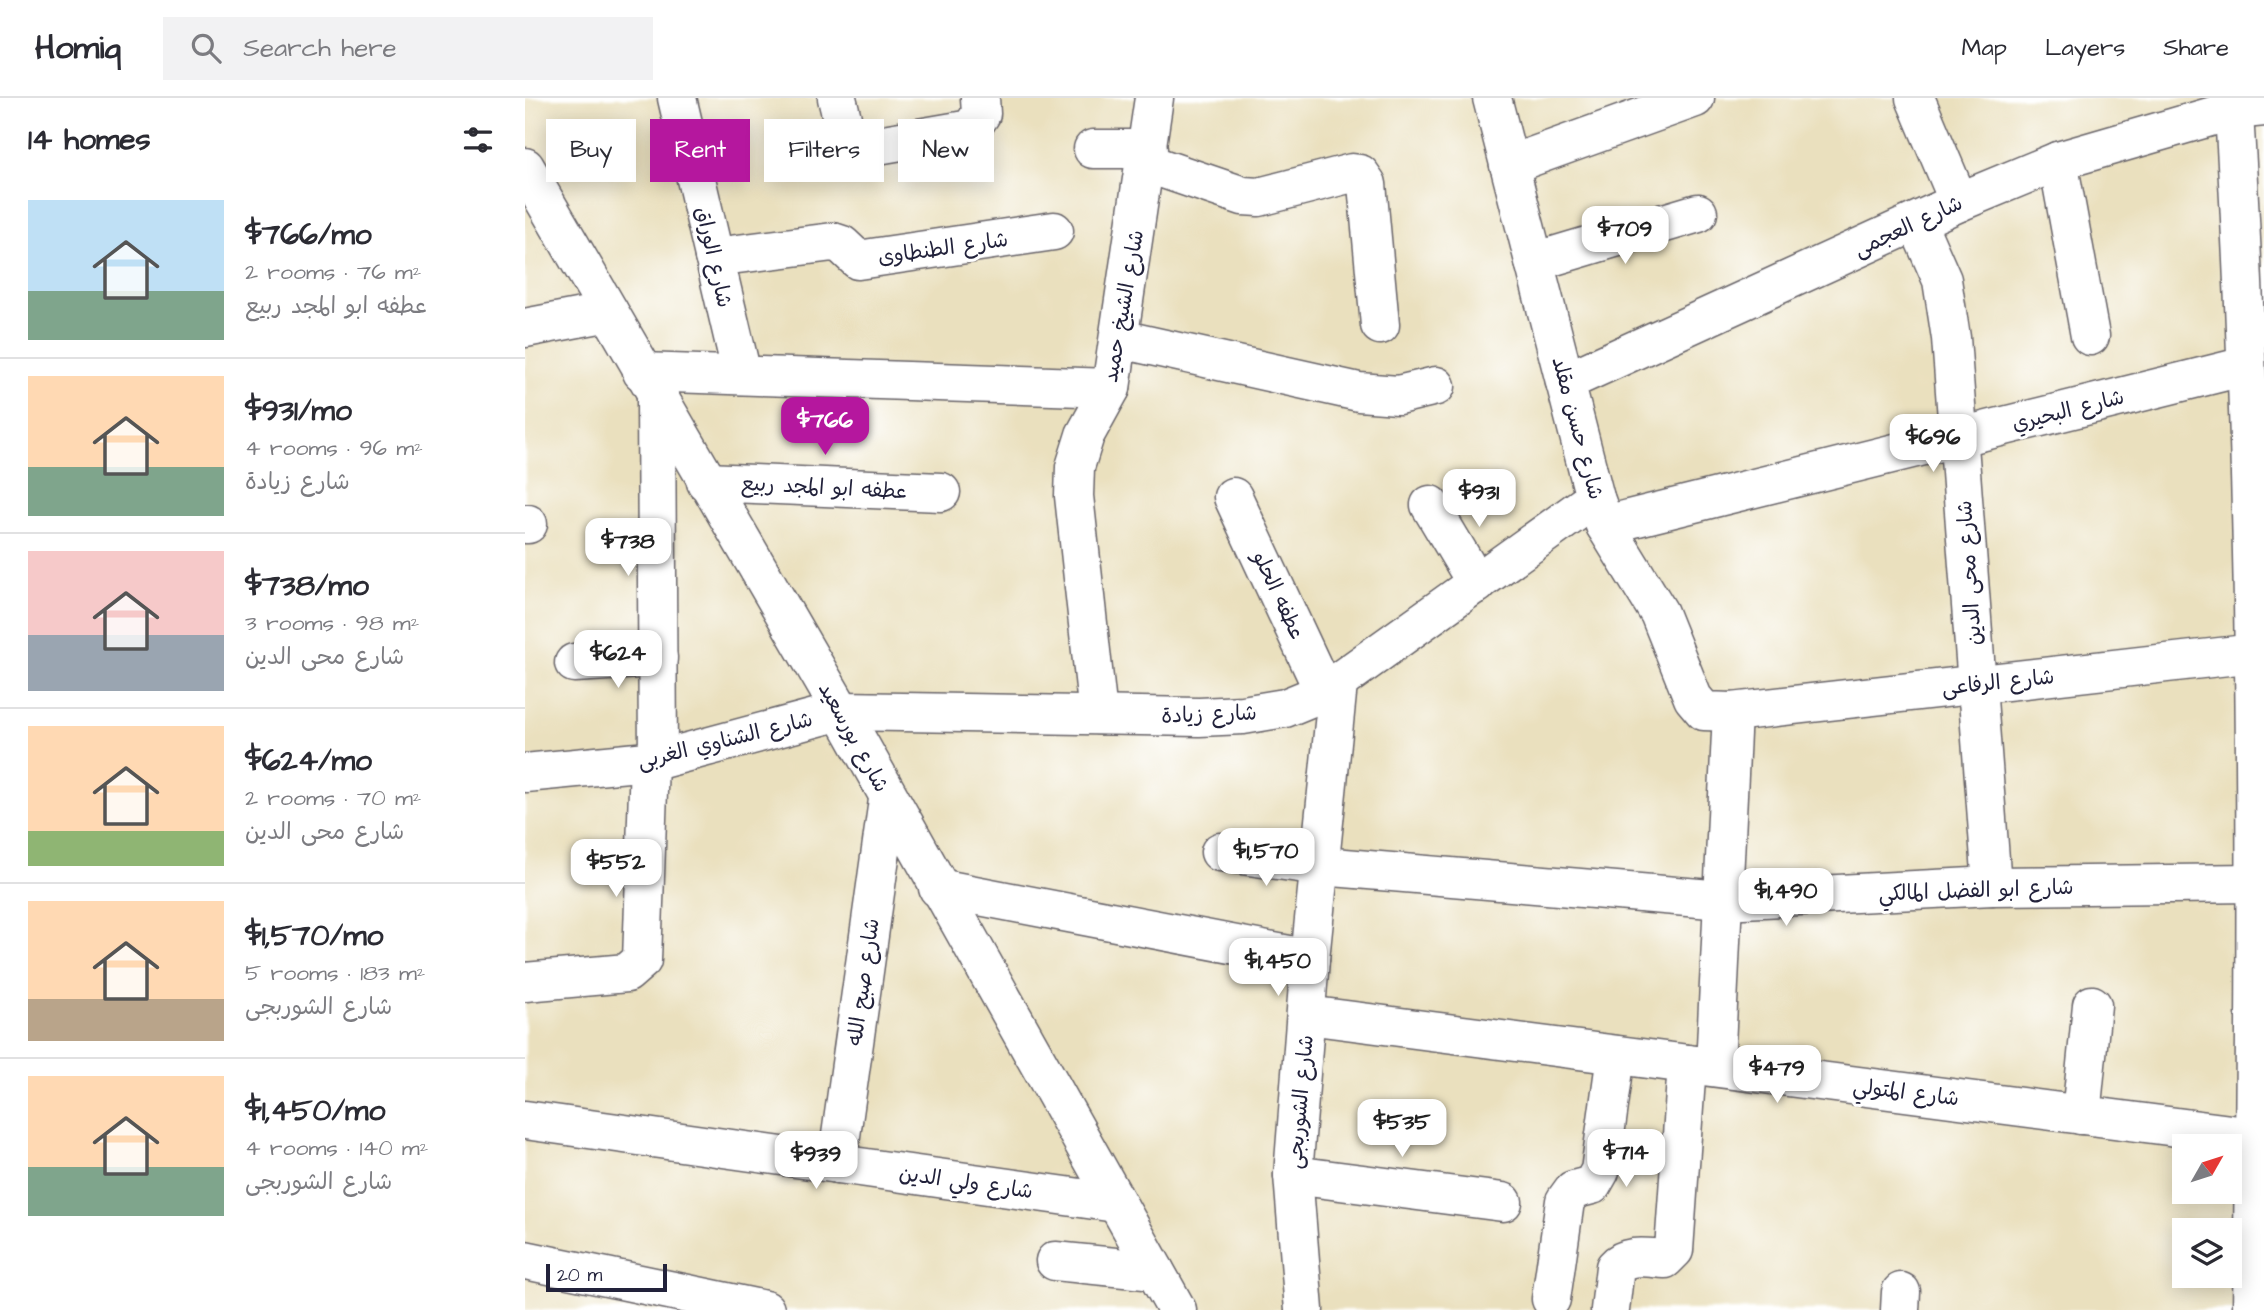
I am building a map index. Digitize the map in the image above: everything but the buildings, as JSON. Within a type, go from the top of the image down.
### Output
[{"type":"street","name":"شارع الوراق","points":[[677,98],[742,375]]},
{"type":"street","points":[[837,98],[846,135],[860,148],[973,114]]},
{"type":"street","name":"شارع الشيخ حميد","points":[[1098,715],[1074,496],[1075,467],[1085,435],[1111,388],[1154,98]]},
{"type":"street","name":"شارع حسن مقلد","points":[[1492,98],[1600,511],[1659,613],[1693,698],[1704,711],[1732,712]]},
{"type":"street","points":[[1509,165],[1620,112],[1695,98]]},
{"type":"street","points":[[1915,98],[1959,202]]},
{"type":"street","points":[[2244,105],[2258,496],[2259,842],[2254,883],[2257,1128],[2252,1310]]},
{"type":"street","name":"شارع العجمى","points":[[1565,382],[1959,202],[2058,161],[2244,105]]},
{"type":"street","points":[[1093,149],[1147,156],[1243,196],[1259,197],[1352,173],[1360,174],[1367,184],[1380,326]]},
{"type":"street","points":[[2058,161],[2089,336]]},
{"type":"street","name":"شارع بورسعيد","points":[[528,176],[841,711],[888,800],[1177,1310]]},
{"type":"street","points":[[1535,261],[1698,213]]},
{"type":"street","name":"شارع محى الدين","points":[[1917,223],[1942,280],[1951,338],[1992,886]]},
{"type":"street","name":"شارع الطنطاوى","points":[[714,257],[833,242],[842,245],[858,260],[1054,231]]},
{"type":"street","points":[[525,328],[609,312]]},
{"type":"street","points":[[1120,340],[1359,392],[1398,395],[1436,386]]},
{"type":"street","name":"شارع البحيري","points":[[1600,511],[1959,437],[2251,348]]},
{"type":"street","points":[[525,982],[627,973],[642,960],[658,658],[649,383],[742,375],[1111,388]]},
{"type":"street","name":"عطفه ابو المجد ربيع","points":[[706,482],[941,492]]},
{"type":"street","name":"عطفه الحلو","points":[[1233,497],[1331,688]]},
{"type":"street","points":[[1430,505],[1477,584]]},
{"type":"street","name":"شارع زيادة","points":[[841,711],[1243,715],[1285,708],[1331,688],[1477,584],[1600,511]]},
{"type":"street","name":"شارع الرفاعى","points":[[1732,712],[2259,653]]},
{"type":"street","points":[[574,663],[658,658]]},
{"type":"street","name":"شارع الشوربجى","points":[[1304,1310],[1293,1175],[1310,959],[1321,866],[1331,688]]},
{"type":"street","name":"شارع الشناوي الغربى","points":[[525,773],[654,761],[841,711]]},
{"type":"street","points":[[1610,1310],[1615,1267],[1619,1262],[1628,1257],[1665,1259],[1674,1250],[1723,900],[1732,712]]},
{"type":"street","name":"شارع صبح الله","points":[[837,1164],[888,800]]},
{"type":"street","name":"شارع ابو الفضل المالكي","points":[[1220,852],[1321,866],[1723,900],[1992,886],[2254,883]]},
{"type":"street","points":[[938,888],[1310,959]]},
{"type":"street","points":[[2081,1115],[2092,1005]]},
{"type":"street","name":"شارع المتولي","points":[[1307,1015],[2081,1115],[2257,1128]]},
{"type":"street","points":[[1551,1298],[1565,1201],[1573,1190],[1592,1185],[1600,1171],[1616,1055]]},
{"type":"street","name":"شارع ولي الدين","points":[[525,1120],[1116,1203]]},
{"type":"street","points":[[1293,1175],[1503,1202]]},
{"type":"street","points":[[525,1260],[765,1310]]},
{"type":"street","points":[[1055,1261],[1155,1271]]}]
